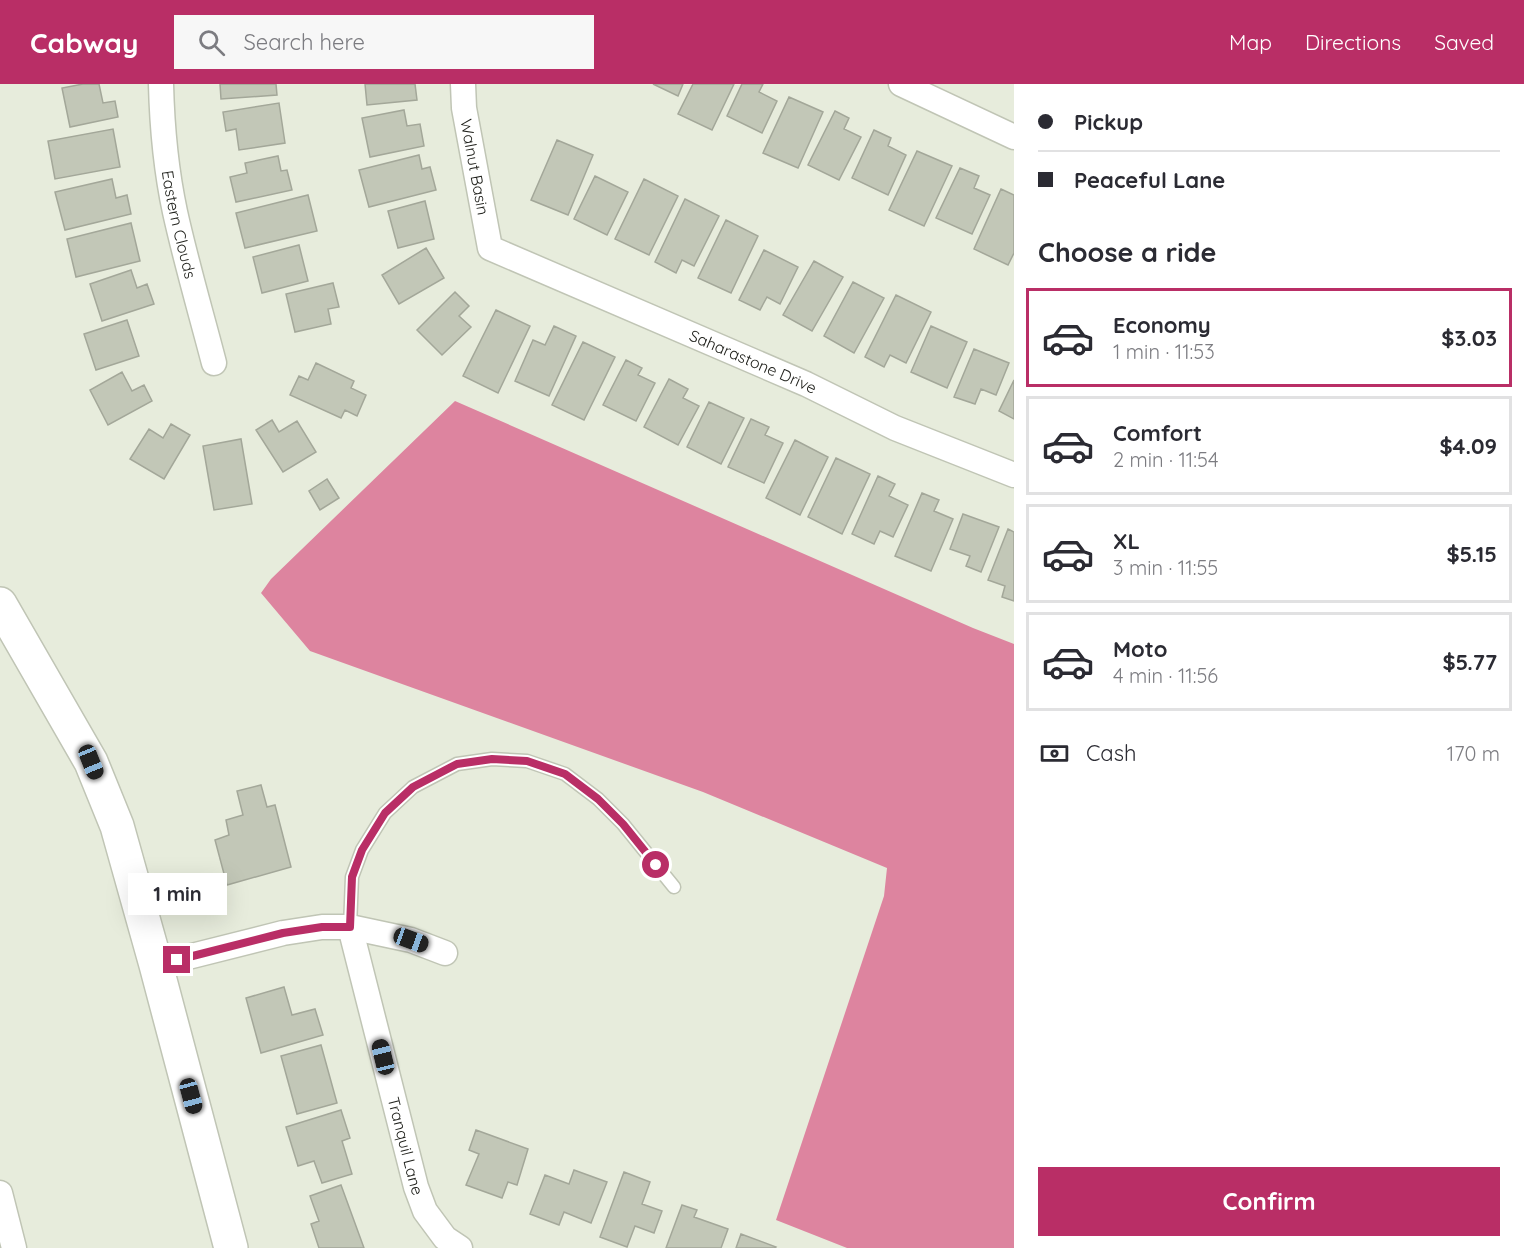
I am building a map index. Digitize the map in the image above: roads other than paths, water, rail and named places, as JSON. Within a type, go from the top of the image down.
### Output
[{"type":"main road","points":[[0,604],[91,762],[117,826],[231,1248]]},
{"type":"street","name":"Eastern Clouds","points":[[160,84],[162,119],[175,211],[214,363]]},
{"type":"street","name":"Walnut Basin","points":[[463,84],[464,108],[490,248]]},
{"type":"street","points":[[901,84],[1014,137]]},
{"type":"street","name":"Saharastone Drive","points":[[490,248],[806,384],[895,428],[1014,476]]},
{"type":"street","points":[[156,965],[283,933],[322,927],[350,927],[411,940],[445,953]]},
{"type":"street","name":"Tranquil Lane","points":[[350,927],[424,1211],[445,1238],[460,1248]]},
{"type":"street","points":[[0,1194],[14,1248]]},
{"type":"lane","points":[[350,927],[352,877],[362,850],[385,813],[413,787],[457,764],[492,759],[527,761],[565,774],[598,799],[623,824],[674,887]]}]
